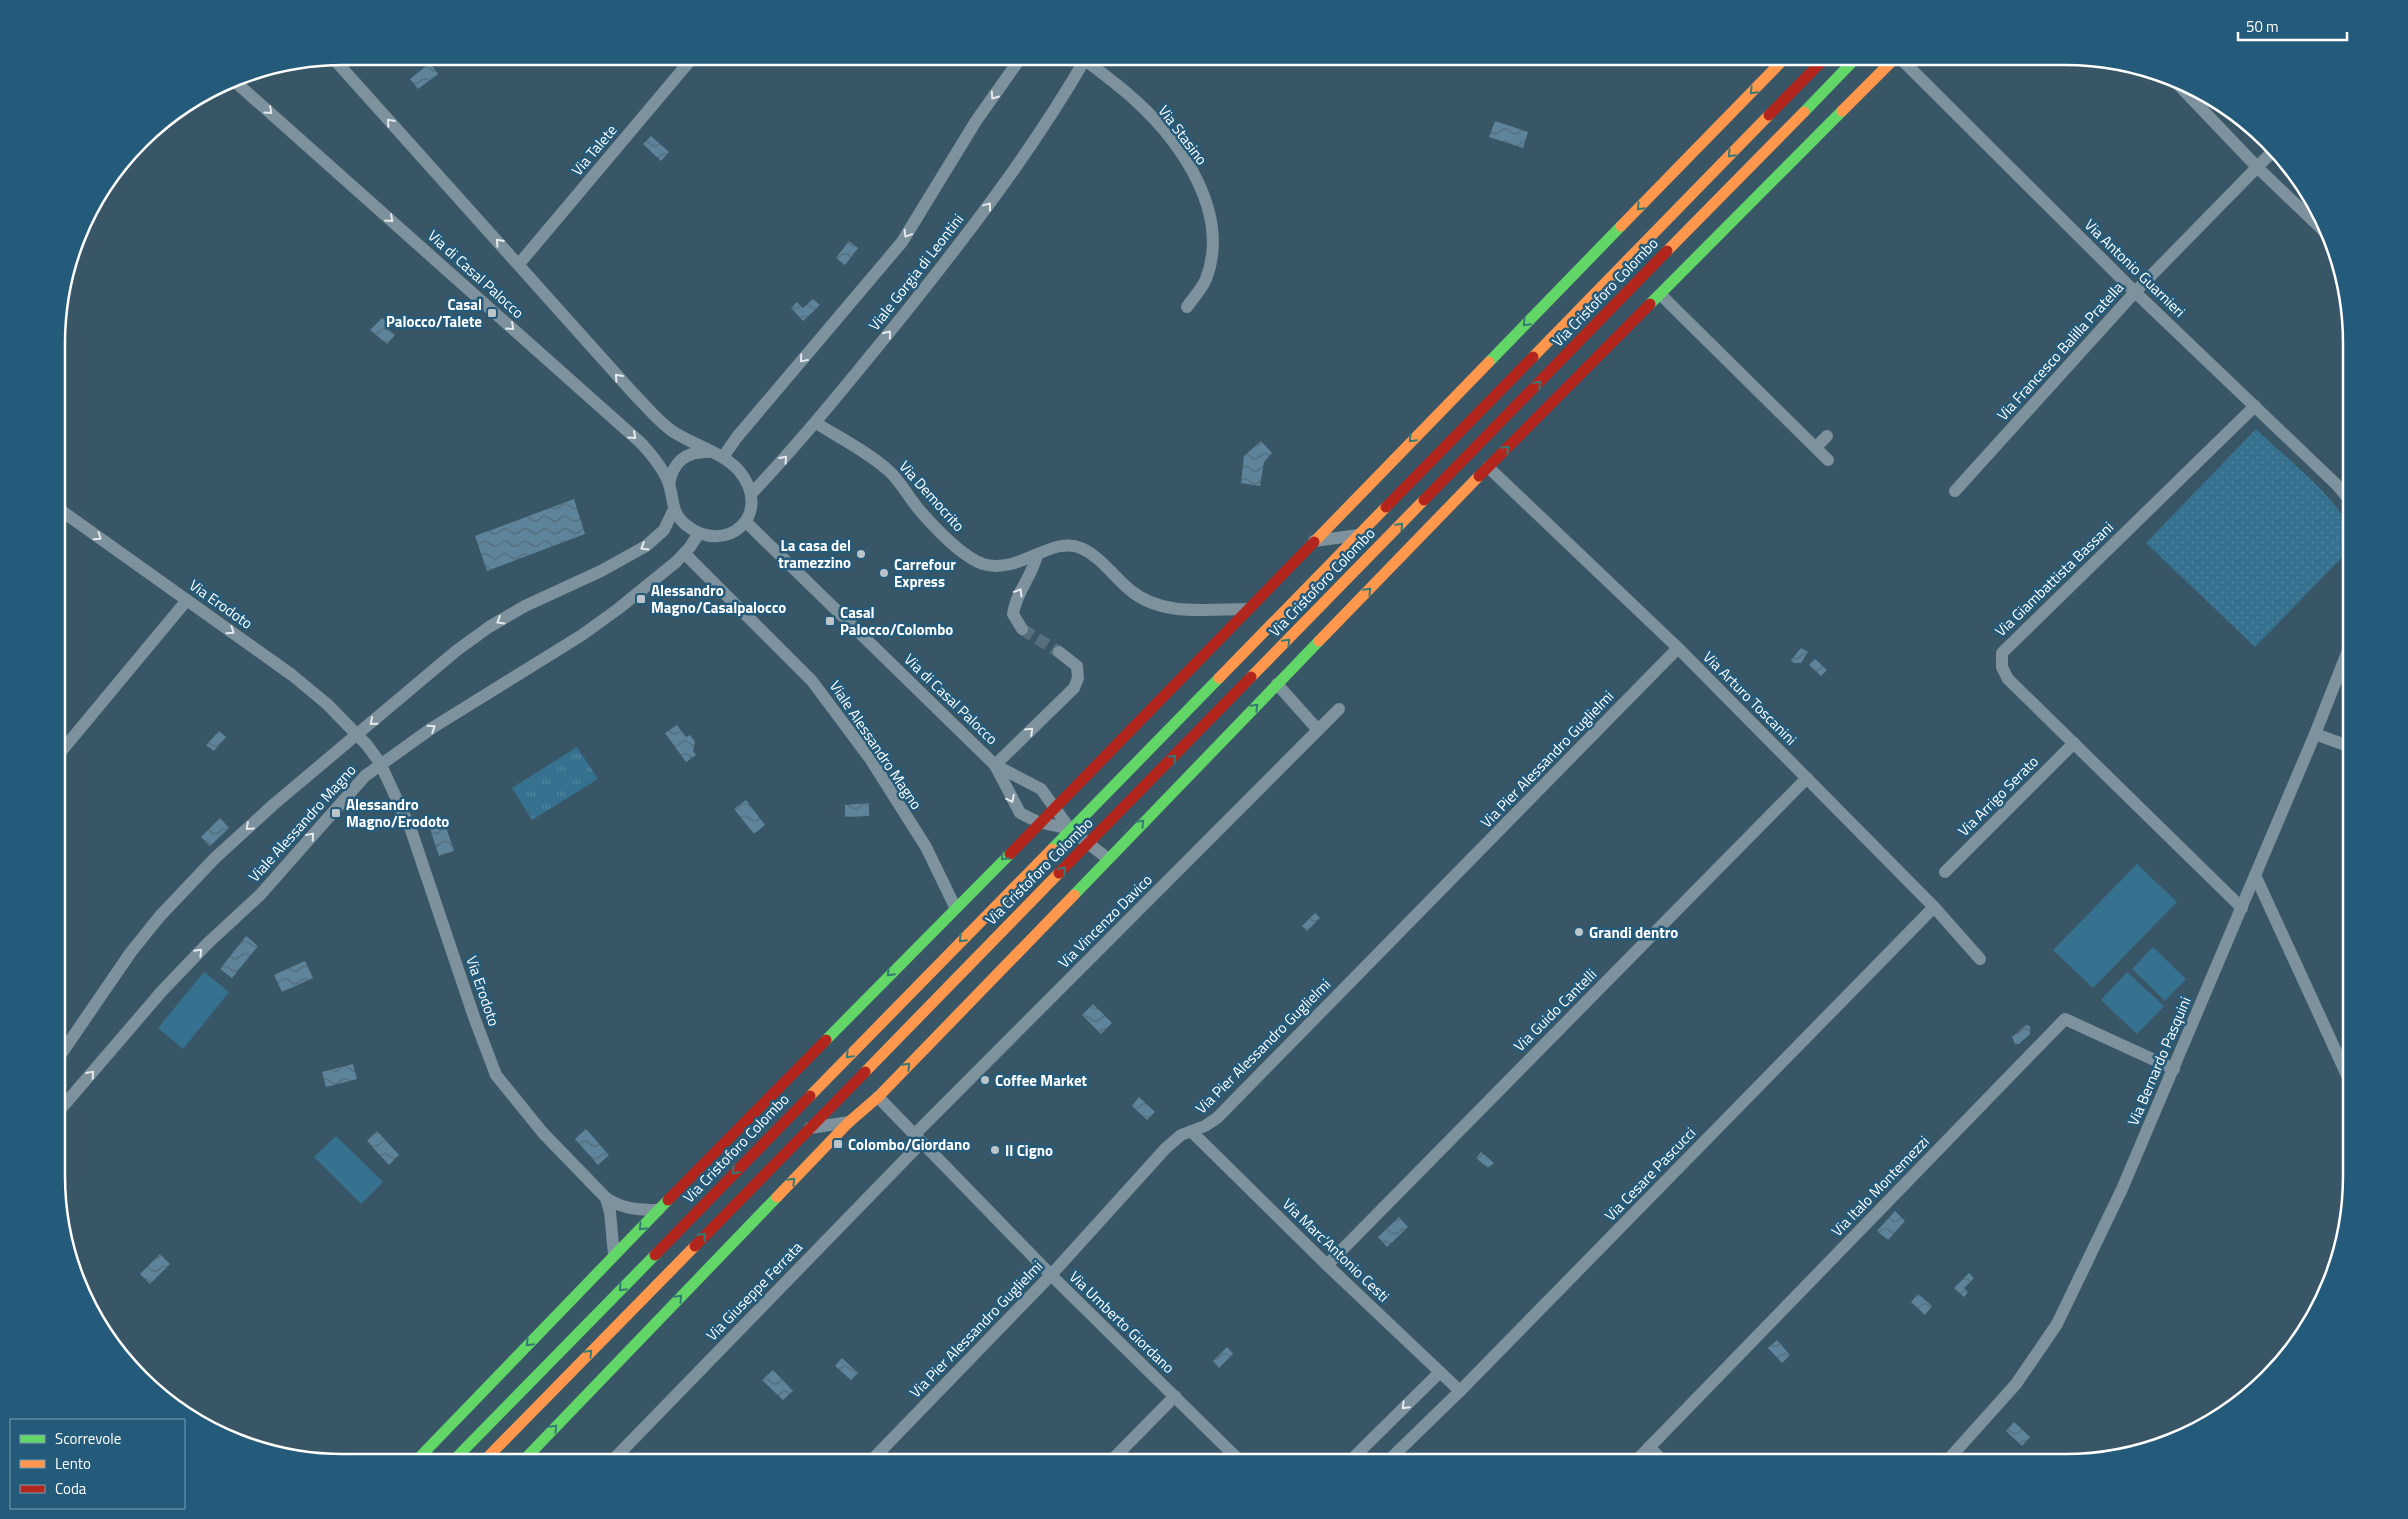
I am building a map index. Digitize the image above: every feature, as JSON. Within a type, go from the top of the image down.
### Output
[{"type":"street","points":[[339,65],[634,394],[671,430],[709,452],[723,457],[740,472],[751,494],[752,507],[746,522],[738,530],[728,535],[699,532],[684,524],[674,509]]},
{"type":"street","name":"Via Talete","points":[[519,264],[686,65]]},
{"type":"street","name":"Viale Gorgia di Leontini","points":[[723,457],[737,437],[902,242],[976,121],[1016,65]]},
{"type":"street","name":"Viale Gorgia di Leontini","points":[[751,494],[816,423],[954,252],[1031,148],[1082,65]]},
{"type":"street","name":"Via Stasino","points":[[1094,65],[1136,101],[1170,139],[1198,184],[1209,210],[1213,232],[1213,251],[1206,280],[1186,307]]},
{"type":"street","name":"Via Cristoforo Colombo","points":[[423,1454],[614,1255],[1778,65]]},
{"type":"street","name":"Via Cristoforo Colombo","points":[[460,1454],[1817,65]]},
{"type":"street","name":"Via Cristoforo Colombo","points":[[491,1454],[1849,65]]},
{"type":"street","points":[[529,1454],[849,1122],[878,1097],[1107,858],[1488,467],[1888,65]]},
{"type":"street","name":"Via Antonio Guarnieri","points":[[1906,65],[2135,292],[2343,492]]},
{"type":"street","name":"Via di Casal Palocco","points":[[239,85],[641,443],[654,458],[669,484],[674,509]]},
{"type":"street","points":[[2187,93],[2258,168],[2316,223]]},
{"type":"street","name":"Via Francesco Balilla Pratella","points":[[1955,491],[2135,292],[2270,155]]},
{"type":"street","points":[[1661,295],[1828,460]]},
{"type":"street","name":"Via Giambattista Bassani","points":[[2242,908],[2008,679],[2002,667],[2002,653],[2255,406]]},
{"type":"street","name":"Via Democrito","points":[[816,423],[890,472],[922,513],[961,550],[975,560],[999,566],[1037,555],[1062,545],[1079,547],[1101,561],[1130,589],[1159,606],[1186,610],[1247,609]]},
{"type":"street","points":[[1816,448],[1827,436]]},
{"type":"street","points":[[669,484],[673,469],[683,457],[695,452],[709,452]]},
{"type":"street","name":"Via Arturo Toscanini","points":[[1488,467],[1678,648],[1934,907],[1980,959]]},
{"type":"street","name":"Viale Alessandro Magno","points":[[65,1047],[138,943],[186,887],[274,805],[447,658],[489,627],[525,606],[601,571],[646,546],[664,530],[674,509]]},
{"type":"street","name":"Via Erodoto","points":[[65,512],[300,681],[358,734],[380,763],[411,830],[474,1017],[496,1075],[543,1133],[606,1198]]},
{"type":"street","name":"Via di Casal Palocco","points":[[746,522],[995,765],[1041,790],[1070,829]]},
{"type":"street","name":"Viale Alessandro Magno","points":[[65,1104],[168,984],[208,943],[260,895],[352,789],[380,763],[432,728],[592,628],[640,592],[685,554],[699,532]]},
{"type":"street","name":"Via Cristoforo Colombo","points":[[1313,541],[1359,535]]},
{"type":"street","name":"Viale Alessandro Magno","points":[[685,554],[812,681],[870,760],[926,848],[955,907]]},
{"type":"street","points":[[1022,629],[1012,614],[1015,599],[1034,570],[1037,555]]},
{"type":"street","points":[[65,747],[187,600]]},
{"type":"street","name":"Via Pier Alessandro Guglielmi","points":[[878,1454],[1051,1275],[1165,1149],[1181,1135],[1205,1126],[1217,1118],[1678,648]]},
{"type":"street","points":[[1059,652],[1078,666],[1078,678],[1074,688],[995,765],[1018,811],[1038,822],[1070,829],[1107,858]]},
{"type":"street","name":"Via Bernardo Pasquini","points":[[1953,1454],[2016,1384],[2057,1324],[2122,1189],[2174,1069],[2343,663]]},
{"type":"street","points":[[1277,684],[1318,730]]},
{"type":"street","name":"Via Vincenzo Davico","points":[[918,1138],[1339,709]]},
{"type":"street","points":[[2315,734],[2343,744]]},
{"type":"street","name":"Via Arrigo Serato","points":[[1945,872],[2074,743]]},
{"type":"street","name":"Via Guido Cantelli","points":[[1327,1265],[1807,778]]},
{"type":"street","points":[[2255,876],[2343,1067]]},
{"type":"street","name":"Via Cesare Pascucci","points":[[1395,1454],[1460,1391],[1934,907]]},
{"type":"street","name":"Via Italo Montemezzi","points":[[1642,1454],[2065,1019],[2174,1069]]},
{"type":"street","name":"Via Umberto Giordano","points":[[878,1097],[1051,1275],[1232,1454]]},
{"type":"street","points":[[808,1129],[849,1122]]},
{"type":"street","name":"Via Marc'Antonio Cesti","points":[[1191,1130],[1327,1265],[1460,1391]]},
{"type":"street","name":"Via Giuseppe Ferrata","points":[[619,1454],[918,1138]]},
{"type":"street","points":[[606,1198],[617,1205],[633,1210],[658,1210]]},
{"type":"street","points":[[606,1198],[610,1212],[614,1255]]},
{"type":"street","points":[[1357,1454],[1440,1372]]},
{"type":"street","points":[[1118,1454],[1175,1396]]},
{"type":"street","points":[[1649,1447],[1656,1454]]},
{"type":"green space","points":[[2256,429],[2326,495],[2343,517],[2343,556],[2255,647],[2146,543]]},
{"type":"green space","points":[[577,747],[598,779],[532,820],[512,788]]},
{"type":"green space","points":[[2137,864],[2177,902],[2093,988],[2053,950]]},
{"type":"green space","points":[[2153,947],[2186,979],[2165,1001],[2132,969]]},
{"type":"green space","points":[[204,972],[229,992],[183,1049],[158,1028]]},
{"type":"green space","points":[[2127,972],[2164,1006],[2137,1034],[2101,1000]]},
{"type":"green space","points":[[336,1136],[383,1182],[361,1204],[314,1157]]},
{"type":"water","points":[[428,65],[431,65],[438,74],[418,89],[410,79]]},
{"type":"water","points":[[1495,121],[1528,132],[1523,148],[1489,137]]},
{"type":"water","points":[[651,136],[669,152],[661,161],[643,144]]},
{"type":"water","points":[[849,241],[858,248],[845,265],[836,258]]},
{"type":"water","points":[[813,299],[820,305],[803,321],[791,308],[797,302],[803,308]]},
{"type":"water","points":[[382,318],[387,322],[384,325],[395,335],[387,344],[370,330]]},
{"type":"water","points":[[1261,441],[1272,453],[1264,462],[1260,486],[1241,483],[1244,456]]},
{"type":"water","points":[[574,499],[585,534],[487,571],[475,536]]},
{"type":"water","points":[[1801,648],[1808,652],[1801,663],[1794,663],[1791,660]]},
{"type":"water","points":[[1815,659],[1827,670],[1821,676],[1809,665]]},
{"type":"water","points":[[677,725],[686,737],[690,735],[695,742],[693,751],[696,755],[686,762],[665,733]]},
{"type":"water","points":[[219,731],[226,737],[214,751],[206,745]]},
{"type":"water","points":[[746,800],[765,825],[754,834],[734,809]]},
{"type":"water","points":[[869,803],[869,816],[845,817],[845,805]]},
{"type":"water","points":[[220,818],[229,828],[210,846],[201,837]]},
{"type":"water","points":[[443,818],[454,851],[439,856],[428,823]]},
{"type":"water","points":[[1315,913],[1320,918],[1307,931],[1302,926]]},
{"type":"water","points":[[246,936],[258,946],[232,978],[220,969]]},
{"type":"water","points":[[305,961],[313,978],[282,992],[274,975]]},
{"type":"water","points":[[1093,1004],[1112,1023],[1101,1034],[1082,1015]]},
{"type":"water","points":[[2026,1025],[2030,1026],[2030,1034],[2019,1044],[2015,1044],[2012,1037]]},
{"type":"water","points":[[353,1064],[357,1079],[326,1087],[322,1072]]},
{"type":"water","points":[[1139,1097],[1155,1112],[1147,1120],[1132,1106]]},
{"type":"water","points":[[586,1129],[609,1155],[598,1165],[575,1139]]},
{"type":"water","points":[[377,1131],[399,1155],[389,1165],[367,1141]]},
{"type":"water","points":[[1481,1152],[1494,1163],[1488,1168],[1476,1158]]},
{"type":"water","points":[[1895,1211],[1905,1221],[1888,1240],[1877,1231]]},
{"type":"water","points":[[1399,1217],[1408,1227],[1387,1247],[1378,1237]]},
{"type":"water","points":[[160,1254],[170,1264],[150,1284],[140,1274]]},
{"type":"water","points":[[1969,1273],[1974,1278],[1964,1288],[1968,1292],[1964,1297],[1954,1288]]},
{"type":"water","points":[[1918,1294],[1932,1306],[1925,1315],[1911,1302]]},
{"type":"water","points":[[1777,1340],[1790,1355],[1782,1363],[1768,1348]]},
{"type":"water","points":[[1227,1347],[1233,1354],[1219,1368],[1213,1361]]},
{"type":"water","points":[[842,1358],[858,1373],[851,1380],[835,1366]]},
{"type":"water","points":[[773,1370],[793,1391],[783,1400],[762,1380]]},
{"type":"water","points":[[2014,1422],[2030,1437],[2022,1446],[2006,1431]]},
{"type":"tunnel","points":[[1022,629],[1059,652]]},
{"type":"traffic: fast","points":[[1804,112],[1849,65]]},
{"type":"traffic: fast","points":[[1650,304],[1842,111]]},
{"type":"traffic: fast","points":[[1489,362],[1621,226]]},
{"type":"traffic: fast","points":[[1074,895],[1319,641]]},
{"type":"traffic: fast","points":[[1052,849],[1219,678]]},
{"type":"traffic: fast","points":[[826,1040],[1010,854]]},
{"type":"traffic: fast","points":[[530,1454],[777,1197]]},
{"type":"traffic: fast","points":[[423,1454],[668,1200]]},
{"type":"traffic: fast","points":[[460,1454],[655,1255]]},
{"type":"traffic: slow","points":[[1621,226],[1778,65]]},
{"type":"traffic: slow","points":[[1842,111],[1888,65]]},
{"type":"traffic: slow","points":[[1667,251],[1804,112]]},
{"type":"traffic: slow","points":[[1533,357],[1769,115]]},
{"type":"traffic: slow","points":[[1314,542],[1489,362]]},
{"type":"traffic: slow","points":[[1319,641],[1479,476]]},
{"type":"traffic: slow","points":[[1251,677],[1424,500]]},
{"type":"traffic: slow","points":[[1219,678],[1386,507]]},
{"type":"traffic: slow","points":[[810,1096],[1052,849]]},
{"type":"traffic: slow","points":[[865,1072],[1059,873]]},
{"type":"traffic: slow","points":[[777,1197],[849,1122],[878,1097],[1074,895]]},
{"type":"traffic: slow","points":[[491,1454],[695,1246]]},
{"type":"traffic: jam","points":[[1769,115],[1818,65]]},
{"type":"traffic: jam","points":[[1424,500],[1667,251]]},
{"type":"traffic: jam","points":[[1479,476],[1650,304]]},
{"type":"traffic: jam","points":[[1386,507],[1533,357]]},
{"type":"traffic: jam","points":[[1010,854],[1314,542]]},
{"type":"traffic: jam","points":[[1059,873],[1251,677]]},
{"type":"traffic: jam","points":[[668,1200],[826,1040]]},
{"type":"traffic: jam","points":[[695,1246],[865,1072]]},
{"type":"traffic: jam","points":[[655,1255],[810,1096]]},
{"type":"place","name":"Casal Palocco/Talete","points":[[492,313]]},
{"type":"place","name":"La casa del tramezzino","points":[[861,554]]},
{"type":"place","name":"Carrefour Express","points":[[884,573]]},
{"type":"place","name":"Alessandro Magno/Casalpalocco","points":[[641,599]]},
{"type":"place","name":"Casal Palocco/Colombo","points":[[830,621]]},
{"type":"place","name":"Alessandro Magno/Erodoto","points":[[336,813]]},
{"type":"place","name":"Grandi dentro","points":[[1579,932]]},
{"type":"place","name":"Coffee Market","points":[[985,1080]]},
{"type":"place","name":"Colombo/Giordano","points":[[838,1144]]},
{"type":"place","name":"Il Cigno","points":[[995,1150]]}]
